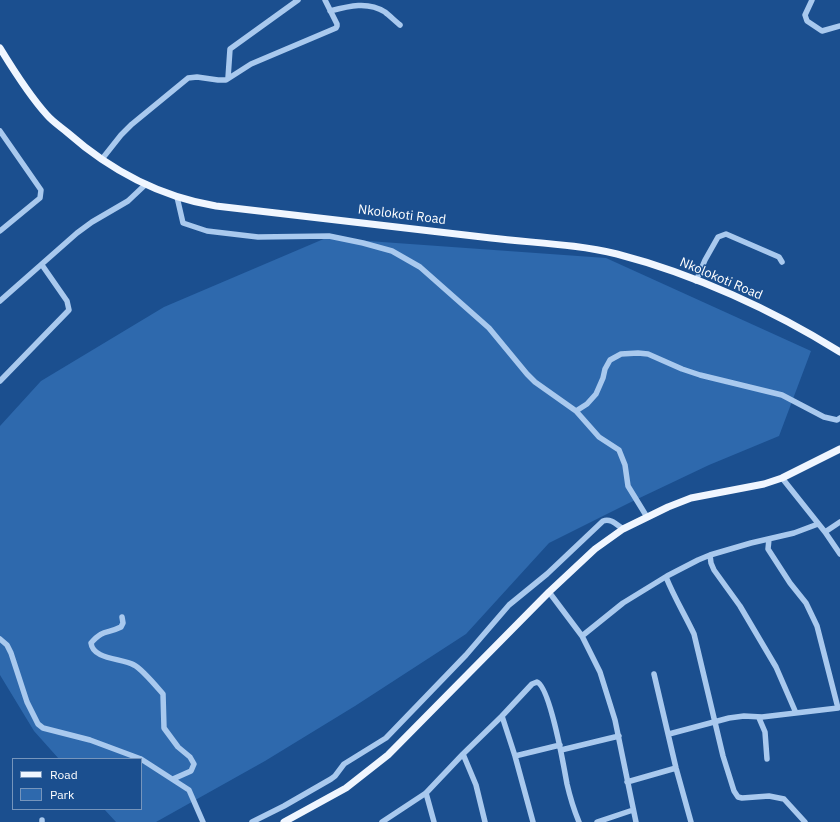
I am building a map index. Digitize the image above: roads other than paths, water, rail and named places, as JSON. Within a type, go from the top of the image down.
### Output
[{"type":"main road","name":"Nkolokoti Road","points":[[0,48],[3,57],[48,116],[87,150],[127,175],[177,197],[224,207],[590,248],[655,265],[730,294],[778,317],[840,352]]},
{"type":"main road","points":[[284,822],[346,788],[388,755],[549,592],[595,549],[623,529],[646,517],[691,498],[757,485],[782,478],[795,470],[818,461],[840,449]]},
{"type":"street","points":[[228,78],[230,49],[298,0]]},
{"type":"street","points":[[102,159],[132,124],[188,78],[197,77],[222,81],[251,64],[336,28],[337,24],[325,0]]},
{"type":"street","points":[[812,0],[805,15],[807,21],[822,31],[840,26]]},
{"type":"street","points":[[330,11],[352,5],[367,6],[385,12],[400,25]]},
{"type":"street","points":[[0,131],[41,190],[41,193],[40,198],[0,231]]},
{"type":"street","points":[[0,301],[77,233],[98,218],[128,201],[146,184]]},
{"type":"street","points":[[177,197],[183,223],[206,231],[258,237],[329,236],[363,243],[392,252],[420,267],[489,328],[535,382],[576,410],[598,437],[619,450],[625,465],[628,486],[646,517]]},
{"type":"street","points":[[696,281],[705,260],[718,237],[726,234],[779,257],[782,262]]},
{"type":"street","points":[[0,381],[69,310],[68,301],[42,265]]},
{"type":"street","points":[[576,410],[587,404],[596,394],[604,378],[605,369],[610,360],[621,354],[638,353],[648,354],[700,374],[782,395],[824,417],[837,420],[840,418]]},
{"type":"street","points":[[782,478],[825,532],[840,554]]},
{"type":"street","points":[[252,822],[284,806],[331,779],[344,764],[386,738],[466,654],[509,605],[547,574],[603,521],[607,519],[611,520],[623,529]]},
{"type":"street","points":[[825,532],[840,522]]},
{"type":"street","points":[[582,636],[623,603],[666,577],[710,555],[794,533],[818,524]]},
{"type":"street","points":[[669,734],[744,716],[759,718],[796,713],[839,711],[817,626],[806,603],[790,583],[768,548],[769,539]]},
{"type":"street","points":[[710,555],[714,570],[740,606],[776,667],[796,713]]},
{"type":"street","points":[[666,577],[694,634],[734,791],[738,797],[747,798],[769,796],[784,799],[805,822]]},
{"type":"street","points":[[549,592],[582,636],[600,672],[618,736],[636,822]]},
{"type":"street","points":[[122,617],[123,623],[121,627],[104,632],[91,643],[92,648],[96,653],[134,665],[163,694],[164,728],[178,747],[190,757],[194,764],[191,772],[173,779]]},
{"type":"street","points":[[0,639],[7,645],[11,653],[27,702],[38,724],[42,728],[90,740],[138,758]]},
{"type":"street","points":[[654,674],[676,768],[691,822]]},
{"type":"street","points":[[382,822],[426,793],[462,754],[502,716],[532,684],[537,682],[540,683],[550,705],[568,785],[579,822]]},
{"type":"street","points":[[502,716],[515,756],[533,822]]},
{"type":"street","points":[[759,718],[765,732],[767,759]]},
{"type":"street","points":[[515,756],[618,736]]},
{"type":"street","points":[[462,754],[476,784],[484,822]]},
{"type":"street","points":[[142,760],[189,790],[203,822]]},
{"type":"street","points":[[628,782],[676,768]]},
{"type":"street","points":[[426,793],[434,822]]},
{"type":"street","points":[[597,822],[633,810]]}]
